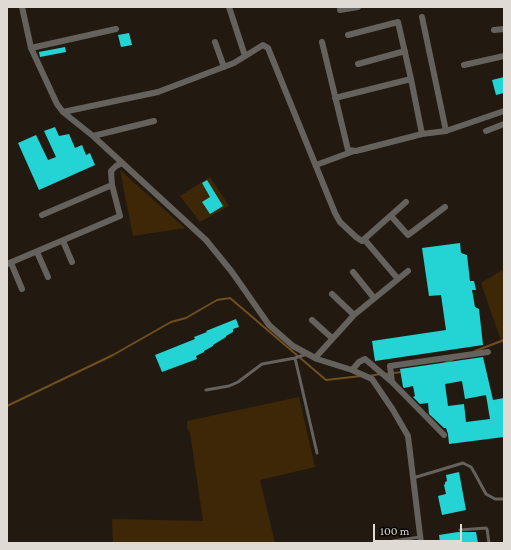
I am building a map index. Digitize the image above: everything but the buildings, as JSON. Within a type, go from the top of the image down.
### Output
[{"type":"street","points":[[22,7],[31,48],[57,104],[63,112],[93,136],[206,240],[232,272],[269,325],[293,346],[315,358],[352,370],[372,379],[393,410],[408,436],[420,541]]},
{"type":"street","points":[[229,7],[245,56]]},
{"type":"street","points":[[340,10],[358,7]]},
{"type":"street","points":[[422,17],[446,131]]},
{"type":"street","points":[[348,35],[398,22],[422,134]]},
{"type":"street","points":[[31,48],[116,29]]},
{"type":"street","points":[[494,30],[504,29]]},
{"type":"street","points":[[215,42],[224,66]]},
{"type":"street","points":[[322,42],[348,150],[356,151]]},
{"type":"street","points":[[63,112],[158,92],[224,66],[263,45],[268,48],[340,222],[362,241],[406,202]]},
{"type":"street","points":[[358,64],[405,51]]},
{"type":"street","points":[[464,66],[504,56]]},
{"type":"street","points":[[335,98],[411,79]]},
{"type":"street","points":[[316,165],[356,151],[422,134],[446,131],[504,111]]},
{"type":"street","points":[[93,136],[154,121]]},
{"type":"street","points":[[486,131],[504,124]]},
{"type":"street","points":[[22,289],[9,264],[120,216],[112,185],[111,171],[122,163]]},
{"type":"street","points":[[42,215],[112,185]]},
{"type":"street","points":[[391,216],[408,235],[445,207]]},
{"type":"street","points":[[364,239],[398,280]]},
{"type":"street","points":[[63,241],[72,262]]},
{"type":"street","points":[[37,252],[48,278]]},
{"type":"street","points":[[315,358],[354,315],[408,271]]},
{"type":"street","points":[[353,272],[374,298]]},
{"type":"street","points":[[332,294],[354,315]]},
{"type":"street","points":[[312,320],[332,338]]},
{"type":"street","points":[[392,382],[390,366],[488,352]]},
{"type":"street","points":[[352,370],[359,362],[365,359],[392,382],[444,436]]},
{"type":"lane","points":[[206,390],[229,386],[238,382],[262,364],[308,354]]},
{"type":"lane","points":[[295,358],[317,453]]},
{"type":"lane","points":[[413,478],[463,463],[471,467],[486,494],[495,499],[504,499]]},
{"type":"lane","points":[[460,530],[486,528],[489,543]]},
{"type":"lane","points":[[391,543],[393,541],[420,541]]},
{"type":"shaded area","points":[[120,170],[185,228],[133,236]]},
{"type":"shaded area","points":[[210,177],[229,206],[200,222],[180,196]]},
{"type":"shaded area","points":[[504,269],[504,349],[481,283]]},
{"type":"shaded area","points":[[299,397],[315,467],[260,480],[275,543],[113,543],[112,519],[203,521],[190,432],[187,428],[187,421]]},
{"type":"waterway","points":[[7,406],[113,355],[171,322],[186,318],[217,300],[230,298],[326,380],[361,376]]},
{"type":"waterway","points":[[475,351],[504,340]]},
{"type":"waterway","points":[[445,363],[454,359]]},
{"type":"waterway","points":[[385,374],[402,372]]},
{"type":"waterway","points":[[369,376],[381,374]]}]
